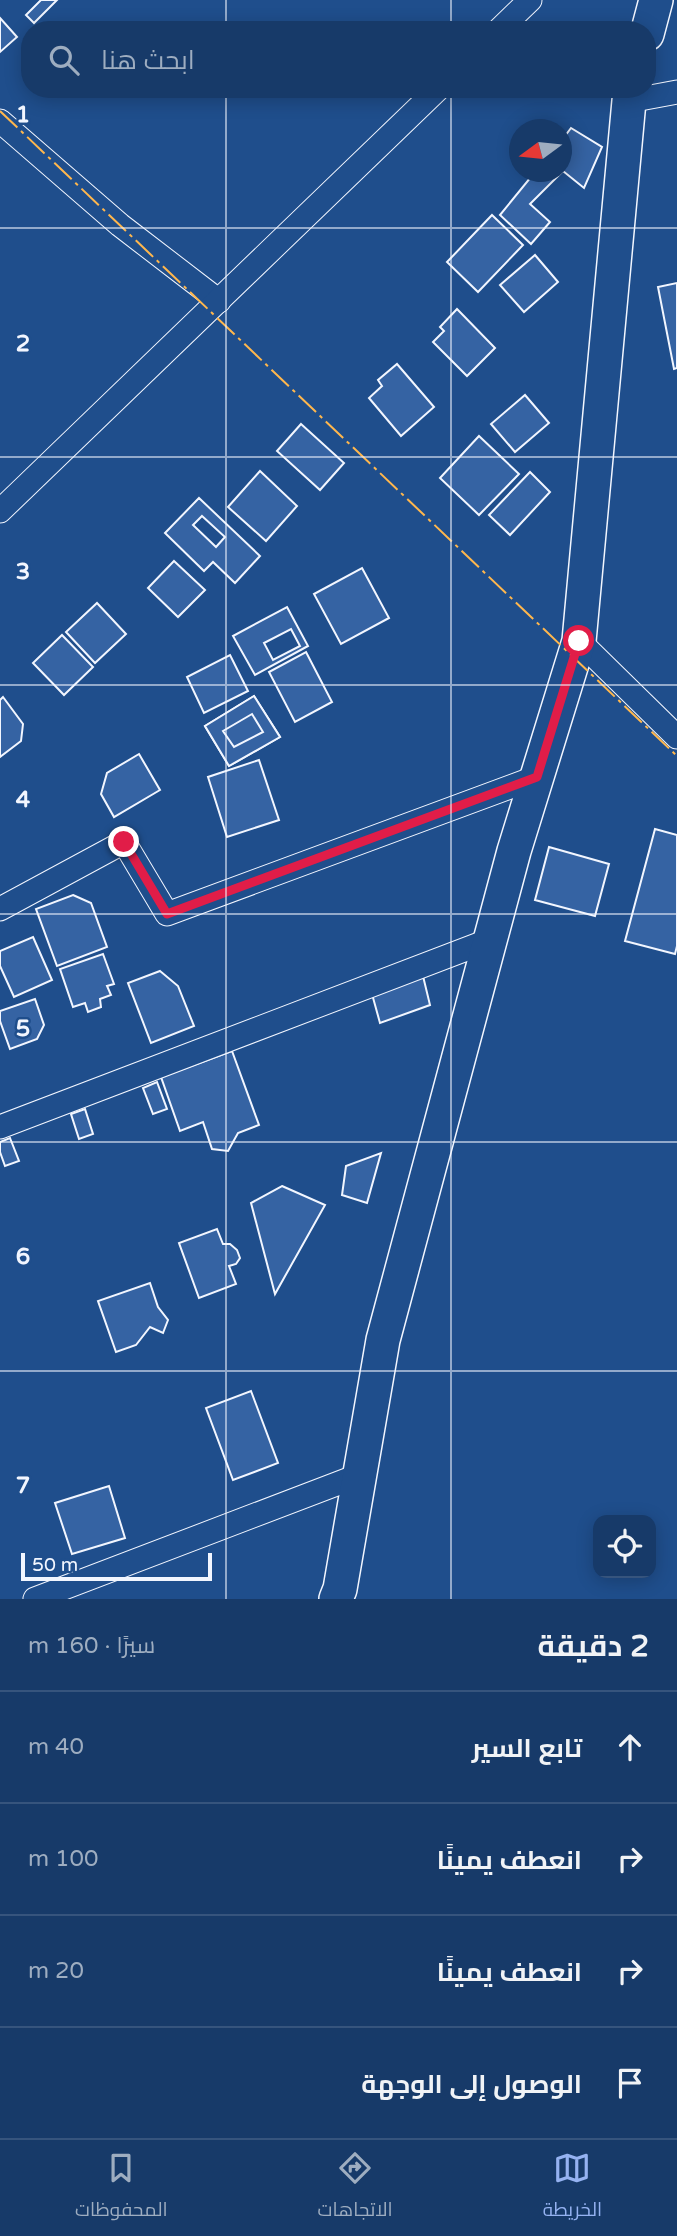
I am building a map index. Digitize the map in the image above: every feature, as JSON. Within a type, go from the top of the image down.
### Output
[{"type":"street","points":[[508,21],[530,0]]},
{"type":"street","points":[[650,21],[656,0]]},
{"type":"street","points":[[656,93],[677,92]]},
{"type":"street","points":[[0,511],[429,98]]},
{"type":"street","points":[[336,1599],[340,1589],[383,1340],[490,940],[579,641],[630,98]]},
{"type":"street","points":[[0,121],[120,225],[219,301]]},
{"type":"street","points":[[579,641],[677,737]]},
{"type":"street","points":[[0,909],[124,842],[167,914],[537,777]]},
{"type":"street","points":[[0,1127],[490,940]]},
{"type":"street","points":[[35,1599],[360,1475]]},
{"type":"building","points":[[41,0],[57,0],[36,21],[26,15]]},
{"type":"building","points":[[0,18],[17,37],[0,52]]},
{"type":"building","points":[[572,129],[602,147],[584,188],[572,178]]},
{"type":"building","points":[[527,182],[552,182],[530,204],[550,222],[531,244],[500,215]]},
{"type":"building","points":[[492,215],[523,245],[478,292],[447,262]]},
{"type":"building","points":[[535,255],[558,282],[524,312],[500,285]]},
{"type":"building","points":[[677,283],[677,368],[674,369],[658,287]]},
{"type":"building","points":[[457,309],[495,348],[467,376],[433,342],[444,331],[440,327]]},
{"type":"building","points":[[397,364],[434,407],[401,436],[369,398],[382,386],[378,380]]},
{"type":"building","points":[[525,395],[549,423],[515,452],[491,424]]},
{"type":"building","points":[[301,424],[344,463],[320,490],[277,451]]},
{"type":"building","points":[[479,436],[519,474],[479,515],[440,478]]},
{"type":"building","points":[[260,471],[297,506],[266,541],[228,507]]},
{"type":"building","points":[[530,472],[550,492],[510,535],[489,515]]},
{"type":"building","points":[[199,498],[260,556],[235,583],[213,562],[204,571],[165,533]],"holes":[[[202,516],[225,537],[216,547],[193,525]]]},
{"type":"building","points":[[174,561],[205,590],[178,617],[148,588]]},
{"type":"building","points":[[362,568],[389,618],[341,644],[314,594]]},
{"type":"building","points":[[97,603],[126,634],[95,663],[66,632]]},
{"type":"building","points":[[287,607],[308,646],[255,675],[233,636]],"holes":[[[291,629],[300,646],[273,660],[264,643]]]},
{"type":"building","points":[[62,635],[93,667],[64,695],[33,663]]},
{"type":"building","points":[[306,652],[332,702],[295,722],[269,672]]},
{"type":"building","points":[[230,655],[248,691],[204,713],[187,677]]},
{"type":"building","points":[[254,696],[280,737],[229,766],[205,726]],"holes":[[[252,714],[263,732],[234,747],[223,731]]]},
{"type":"building","points":[[254,696],[280,737],[229,766],[205,726]]},
{"type":"building","points":[[3,697],[23,724],[21,741],[0,757],[0,700]]},
{"type":"building","points":[[252,714],[263,732],[234,747],[223,731]]},
{"type":"building","points":[[139,754],[160,790],[114,817],[101,794],[107,773]]},
{"type":"building","points":[[259,760],[279,820],[227,837],[208,777]]},
{"type":"building","points":[[655,829],[677,835],[675,954],[625,941]]},
{"type":"building","points":[[549,847],[609,864],[595,916],[535,900]]},
{"type":"building","points":[[73,895],[91,903],[107,947],[57,966],[36,909]]},
{"type":"building","points":[[33,937],[52,980],[14,997],[0,966],[0,951]]},
{"type":"building","points":[[103,954],[114,984],[107,986],[111,995],[100,999],[101,1007],[88,1012],[85,1003],[73,1007],[60,969]]},
{"type":"building","points":[[160,971],[178,986],[194,1026],[151,1043],[128,983]]},
{"type":"building","points":[[423,976],[430,1005],[380,1023],[372,994]]},
{"type":"building","points":[[35,999],[44,1025],[37,1039],[10,1049],[0,1021],[0,1011]]},
{"type":"building","points":[[232,1051],[259,1125],[238,1133],[228,1151],[212,1149],[203,1122],[180,1131],[161,1077]]},
{"type":"building","points":[[157,1082],[167,1109],[153,1114],[143,1088]]},
{"type":"building","points":[[85,1109],[93,1134],[79,1139],[71,1114]]},
{"type":"building","points":[[10,1138],[19,1161],[5,1166],[0,1142]]},
{"type":"building","points":[[381,1153],[367,1203],[342,1195],[346,1166]]},
{"type":"building","points":[[282,1186],[325,1205],[275,1294],[251,1203]]},
{"type":"building","points":[[217,1229],[223,1244],[230,1244],[237,1250],[240,1258],[236,1264],[229,1266],[236,1284],[199,1298],[179,1243]]},
{"type":"building","points":[[150,1283],[158,1307],[168,1320],[163,1333],[150,1327],[136,1345],[116,1352],[98,1301]]},
{"type":"building","points":[[251,1391],[278,1463],[233,1480],[206,1408]]},
{"type":"building","points":[[109,1486],[125,1538],[72,1554],[55,1503]]},
{"type":"power","points":[[0,111],[677,756]]},
{"type":"route","points":[[124,842],[167,914],[537,777],[579,641]]}]
